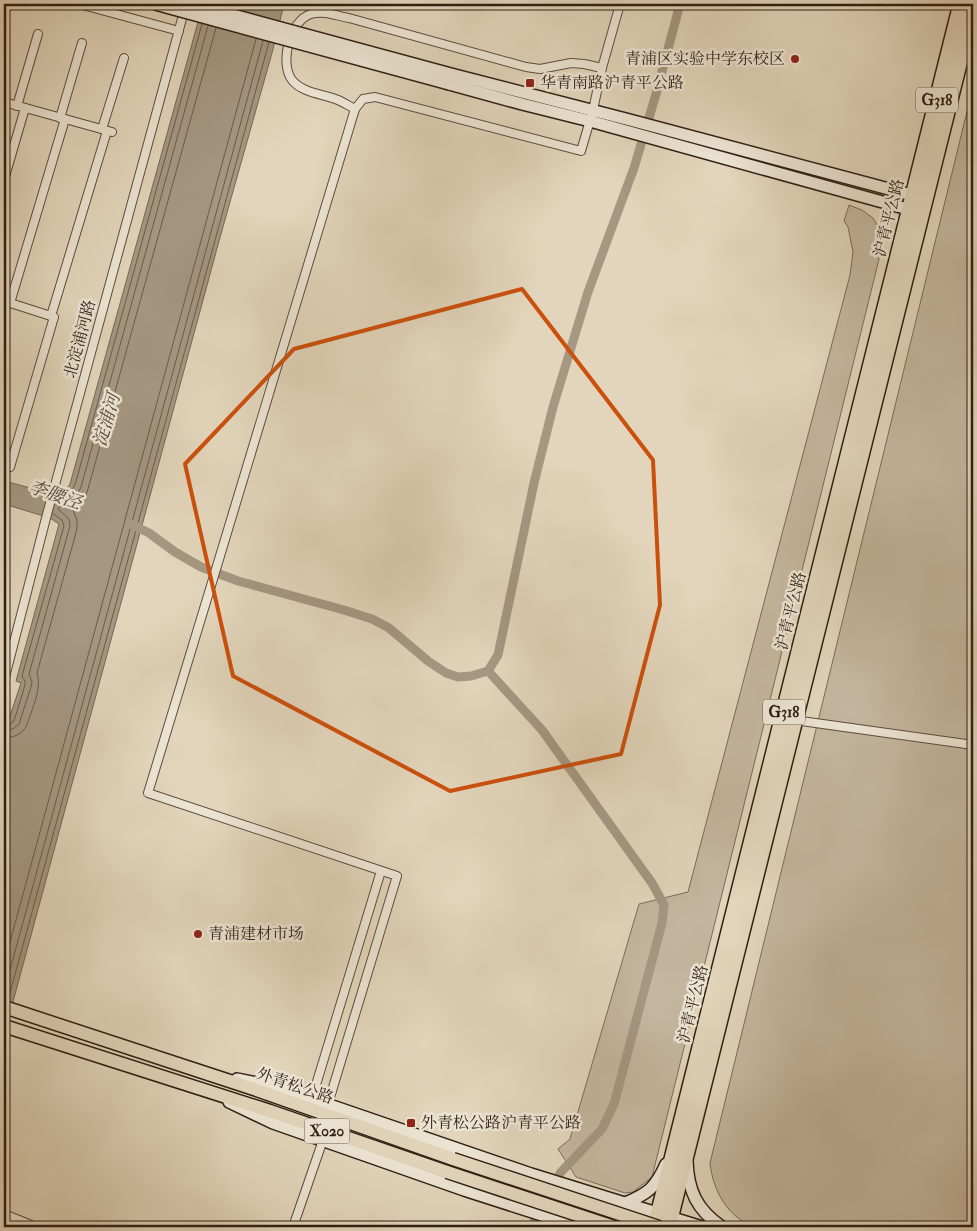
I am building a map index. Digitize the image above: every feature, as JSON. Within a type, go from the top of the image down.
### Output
[{"type":"highway","name":"沪青平公路","points":[[662,1223],[678,1132],[788,720],[917,204],[961,4]]},
{"type":"highway","name":"沪青平公路","points":[[917,204],[973,8]]},
{"type":"highway","name":"沪青平公路","points":[[662,1223],[688,1150],[788,720]]},
{"type":"main road","points":[[155,4],[450,79],[526,94],[591,115],[623,130],[665,142],[917,204]]},
{"type":"main road","points":[[192,4],[450,79]]},
{"type":"main road","points":[[591,115],[626,119],[669,130],[917,204]]},
{"type":"main road","name":"外青松公路","points":[[4,1007],[219,1078],[452,1159],[662,1223]]},
{"type":"main road","name":"外青松公路","points":[[4,1026],[279,1114],[614,1227]]},
{"type":"main road","points":[[219,1078],[260,1083],[312,1098],[532,1174],[625,1203],[662,1223],[702,1227]]},
{"type":"main road","points":[[207,1092],[258,1116],[323,1140],[574,1226]]},
{"type":"main road","points":[[625,1203],[646,1194],[657,1181],[662,1174],[678,1132]]},
{"type":"main road","points":[[688,1150],[688,1175],[693,1196],[706,1214],[722,1227]]},
{"type":"main road","points":[[587,1227],[595,1224],[600,1217],[602,1209],[594,1194]]},
{"type":"main road","points":[[594,1194],[614,1205],[644,1227]]},
{"type":"street","points":[[79,4],[179,30]]},
{"type":"street","name":"北淀浦河路","points":[[4,681],[6,663],[186,4]]},
{"type":"street","points":[[328,1104],[397,876],[148,793],[355,109],[363,100],[375,97],[581,151],[620,4]]},
{"type":"street","points":[[355,109],[338,100],[299,86],[292,80],[287,70],[289,43],[296,25],[302,18],[312,14],[324,13],[341,16],[540,69],[571,63],[602,68]]},
{"type":"street","points":[[4,180],[38,34]]},
{"type":"street","points":[[10,467],[54,317],[7,302],[63,119],[82,43]]},
{"type":"street","points":[[51,316],[107,131],[124,58]]},
{"type":"street","points":[[4,102],[107,131]]},
{"type":"street","points":[[788,720],[973,745]]},
{"type":"street","points":[[312,1098],[381,871]]},
{"type":"street","points":[[293,1227],[323,1140]]},
{"type":"street","points":[[4,1214],[36,1227]]},
{"type":"highlighted area","points":[[522,289],[653,460],[660,605],[621,754],[450,791],[233,676],[185,464],[294,349]]},
{"type":"shaded area","points":[[973,87],[973,1227],[755,1227],[737,1217],[724,1202],[714,1184],[710,1163]]},
{"type":"shaded area","points":[[849,205],[862,210],[873,218],[882,233],[882,247],[652,1177],[633,1192],[625,1193],[576,1177],[558,1149],[570,1139],[639,904],[688,892],[850,275],[853,252],[848,227],[844,221]]},
{"type":"water","points":[[203,4],[284,4],[4,1035],[4,723],[5,719],[9,719],[21,683],[16,681],[59,524],[50,518],[4,504],[4,486],[8,482],[57,495],[63,494],[70,484]]},
{"type":"waterway","points":[[131,524],[149,533],[175,552],[201,567],[238,581],[372,619],[389,628],[428,661],[446,673],[458,677],[471,676],[488,671],[498,655],[534,483],[553,407],[588,292],[634,168],[680,4]]},
{"type":"waterway","points":[[488,671],[542,730],[652,883],[664,905],[662,923],[614,1104],[602,1129],[561,1172],[552,1187]]},
{"type":"waterway","points":[[532,1227],[539,1209]]},
{"type":"place","name":"青浦区实验中学东校区","points":[[795,59]]},
{"type":"place","name":"华青南路沪青平公路","points":[[530,83]]},
{"type":"place","name":"青浦建材市场","points":[[198,934]]},
{"type":"place","name":"外青松公路沪青平公路","points":[[411,1123]]},
{"type":"water label","name":"淀浦河","points":[[107,420]]},
{"type":"water label","name":"李腰泾","points":[[55,495]]}]
